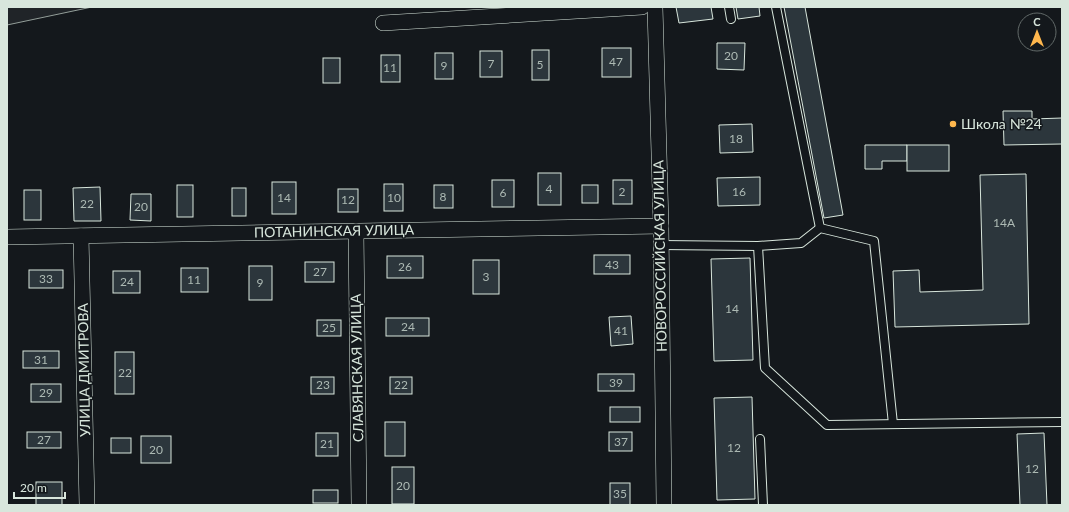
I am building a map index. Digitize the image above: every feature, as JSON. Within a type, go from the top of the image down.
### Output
[{"type":"street","points":[[383,23],[642,7]]},
{"type":"street","name":"НОВОРОССИЙСКАЯ УЛИЦА","points":[[655,7],[661,226],[664,505]]},
{"type":"street","name":"ПОТАНИНСКАЯ УЛИЦА","points":[[7,237],[661,226]]},
{"type":"street","name":"СЛАВЯНСКАЯ УЛИЦА","points":[[356,231],[359,505]]},
{"type":"street","name":"УЛИЦА ДМИТРОВА","points":[[81,236],[87,505]]},
{"type":"lane","points":[[729,7],[731,19]]},
{"type":"lane","points":[[776,7],[820,228]]},
{"type":"lane","points":[[661,245],[758,246],[801,243],[820,228]]},
{"type":"lane","points":[[820,228],[874,241],[893,424]]},
{"type":"lane","points":[[758,246],[765,368],[827,425],[1062,422]]},
{"type":"lane","points":[[760,439],[763,505]]},
{"type":"shaded area","points":[[7,7],[92,7],[7,25]]},
{"type":"building","points":[[676,7],[711,7],[713,19],[679,23]]},
{"type":"building","points":[[736,7],[759,7],[760,16],[738,19]]},
{"type":"building","points":[[784,7],[805,7],[843,215],[824,218]]},
{"type":"building","points":[[717,43],[745,43],[744,70],[717,69]]},
{"type":"building","points":[[602,48],[631,48],[631,77],[602,77]]},
{"type":"building","points":[[532,50],[549,50],[549,80],[532,80]]},
{"type":"building","points":[[480,51],[502,51],[502,77],[480,77]]},
{"type":"building","points":[[435,53],[453,53],[453,79],[435,79]]},
{"type":"building","points":[[381,55],[400,55],[400,82],[381,82]]},
{"type":"building","points":[[323,58],[340,58],[340,83],[323,83]]},
{"type":"building","points":[[1003,111],[1032,111],[1032,119],[1062,118],[1062,144],[1004,145]]},
{"type":"building","points":[[752,124],[753,152],[720,153],[719,125]]},
{"type":"building","points":[[865,145],[907,145],[907,161],[882,161],[882,169],[865,169]]},
{"type":"building","points":[[907,145],[949,145],[949,171],[907,171]]},
{"type":"building","points":[[538,173],[561,173],[561,205],[538,205]]},
{"type":"building","points":[[1026,174],[1029,324],[895,327],[893,271],[919,270],[920,292],[983,290],[980,175]]},
{"type":"building","points":[[760,177],[760,205],[718,206],[717,178]]},
{"type":"building","points":[[492,180],[514,180],[514,207],[492,207]]},
{"type":"building","points":[[613,180],[632,180],[632,204],[613,204]]},
{"type":"building","points":[[272,182],[296,182],[296,214],[272,214]]},
{"type":"building","points":[[384,184],[403,184],[403,211],[384,211]]},
{"type":"building","points":[[177,185],[193,185],[193,217],[177,217]]},
{"type":"building","points":[[434,185],[453,185],[453,208],[434,208]]},
{"type":"building","points":[[582,185],[598,185],[598,203],[582,203]]},
{"type":"building","points":[[100,187],[101,221],[74,221],[73,188]]},
{"type":"building","points":[[232,188],[246,188],[246,216],[232,216]]},
{"type":"building","points":[[338,189],[358,189],[358,212],[338,212]]},
{"type":"building","points":[[24,190],[41,190],[41,220],[24,220]]},
{"type":"building","points":[[131,194],[151,194],[151,221],[130,220]]},
{"type":"building","points":[[594,255],[630,255],[630,274],[594,274]]},
{"type":"building","points":[[387,256],[423,256],[423,278],[387,278]]},
{"type":"building","points":[[750,258],[753,360],[714,361],[711,259]]},
{"type":"building","points":[[473,260],[499,260],[499,294],[473,294]]},
{"type":"building","points":[[305,262],[334,262],[334,282],[305,282]]},
{"type":"building","points":[[249,266],[272,266],[272,300],[249,300]]},
{"type":"building","points":[[181,268],[208,268],[208,292],[181,292]]},
{"type":"building","points":[[29,270],[63,270],[63,288],[29,288]]},
{"type":"building","points":[[113,271],[140,271],[140,293],[113,293]]},
{"type":"building","points":[[631,316],[633,344],[611,346],[609,317]]},
{"type":"building","points":[[386,318],[429,318],[429,336],[386,336]]},
{"type":"building","points":[[317,320],[341,320],[341,336],[317,336]]},
{"type":"building","points":[[23,351],[59,351],[59,368],[23,368]]},
{"type":"building","points":[[115,352],[134,352],[134,394],[115,394]]},
{"type":"building","points":[[598,374],[634,374],[634,391],[598,391]]},
{"type":"building","points":[[311,377],[334,377],[334,394],[311,394]]},
{"type":"building","points":[[390,377],[412,377],[412,394],[390,394]]},
{"type":"building","points":[[31,384],[61,384],[61,402],[31,402]]},
{"type":"building","points":[[752,397],[755,499],[717,500],[714,398]]},
{"type":"building","points":[[610,407],[640,407],[640,422],[610,422]]},
{"type":"building","points":[[385,422],[405,422],[405,456],[385,456]]},
{"type":"building","points":[[27,432],[61,432],[61,448],[27,448]]},
{"type":"building","points":[[609,432],[632,432],[632,451],[609,451]]},
{"type":"building","points":[[316,433],[338,433],[338,456],[316,456]]},
{"type":"building","points":[[1044,433],[1047,505],[1020,505],[1017,434]]},
{"type":"building","points":[[141,436],[171,436],[171,463],[141,463]]},
{"type":"building","points":[[111,438],[131,438],[131,453],[111,453]]},
{"type":"building","points":[[392,467],[414,467],[414,504],[392,504]]},
{"type":"building","points":[[36,482],[62,482],[62,505],[36,505]]},
{"type":"building","points":[[610,483],[630,483],[630,505],[610,505]]},
{"type":"building","points":[[313,490],[338,490],[338,503],[313,503]]},
{"type":"place","name":"Школа №24","points":[[953,124]]}]
